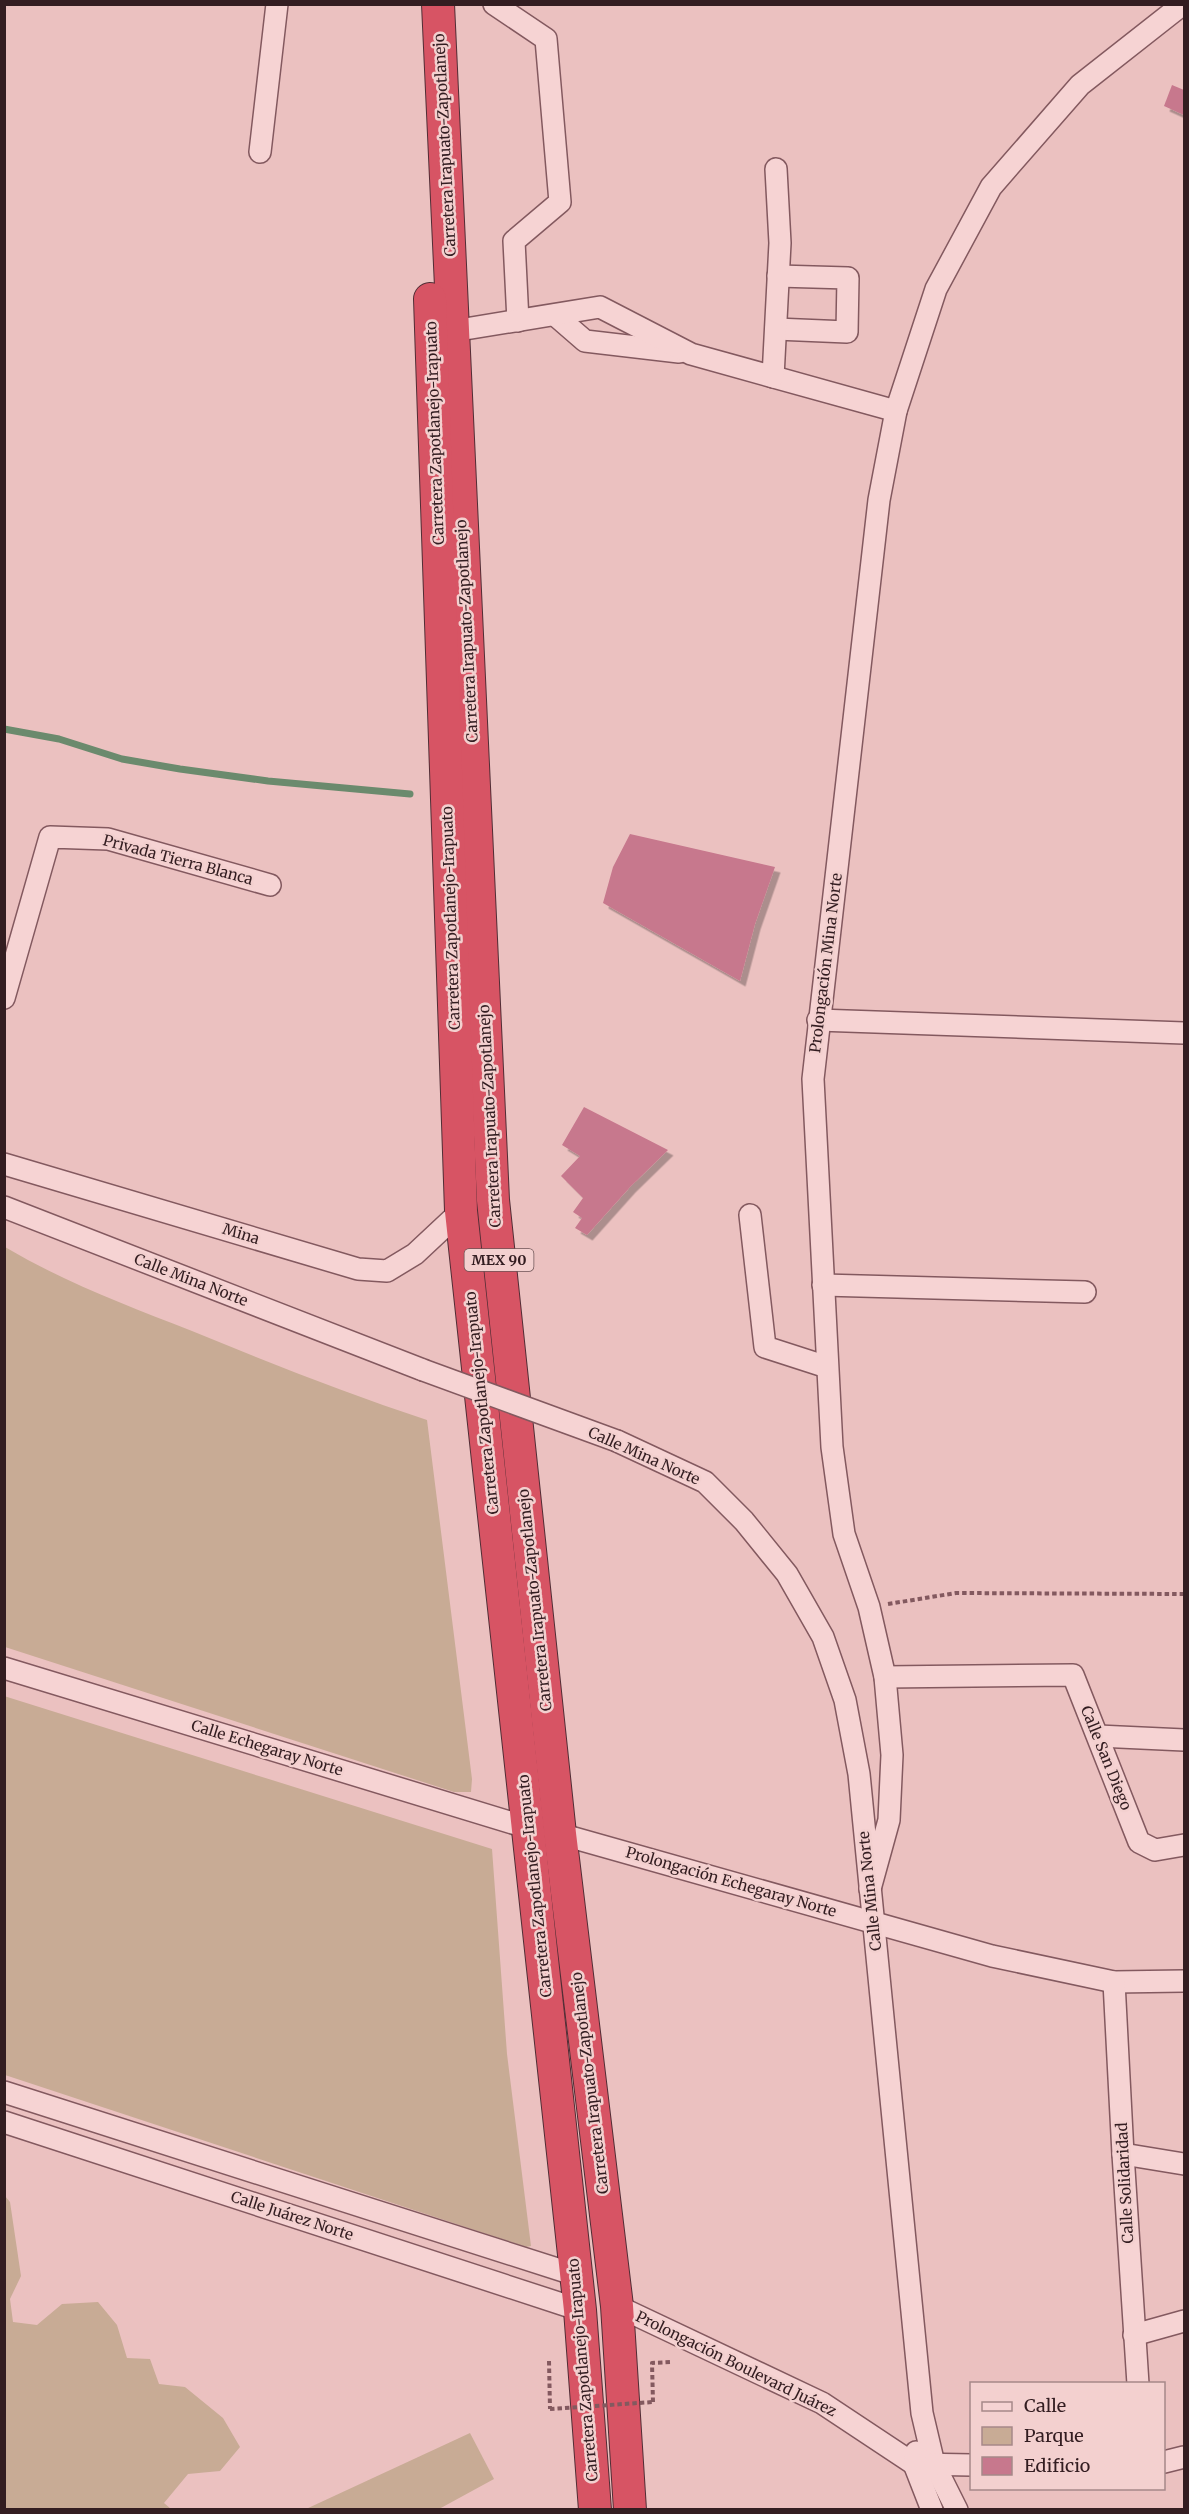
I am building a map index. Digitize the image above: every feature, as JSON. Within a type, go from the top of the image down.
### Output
[{"type":"highway","name":"Carretera Zapotlanejo-Irapuato","points":[[418,4],[424,107],[461,1211],[580,2310],[595,2510]]},
{"type":"highway","name":"Carretera Irapuato-Zapotlanejo","points":[[438,4],[493,1200],[560,1834],[616,2306],[630,2510]]},
{"type":"street","points":[[260,152],[277,4]]},
{"type":"street","points":[[494,4],[546,39],[560,202],[514,241],[519,321]]},
{"type":"street","name":"Prolongación Mina Norte","points":[[870,1889],[888,1820],[892,1755],[885,1677],[869,1607],[844,1534],[832,1447],[813,1079],[879,500],[896,411],[936,290],[991,187],[1080,85],[1183,4]]},
{"type":"street","points":[[773,377],[780,243],[776,169]]},
{"type":"street","points":[[776,329],[847,332],[848,278],[778,276]]},
{"type":"street","points":[[453,331],[600,307],[691,354]]},
{"type":"street","points":[[555,315],[585,341],[691,354],[896,411]]},
{"type":"street","name":"Privada Tierra Blanca","points":[[4,998],[50,837],[108,838],[270,885]]},
{"type":"street","points":[[818,1020],[1185,1033]]},
{"type":"street","name":"Mina","points":[[4,1164],[358,1269],[387,1271],[416,1254],[461,1211]]},
{"type":"street","name":"Calle Mina Norte","points":[[4,1207],[423,1370],[617,1441],[705,1482],[744,1521],[787,1574],[823,1637],[845,1700],[857,1763],[922,2413],[924,2464]]},
{"type":"street","points":[[750,1215],[765,1347],[827,1367]]},
{"type":"street","points":[[823,1285],[1085,1292]]},
{"type":"street","name":"Calle Echegaray Norte","points":[[4,1668],[529,1828]]},
{"type":"street","name":"Calle San Diego","points":[[885,1677],[1073,1675],[1139,1842],[1155,1850],[1185,1845]]},
{"type":"street","points":[[1098,1736],[1185,1740]]},
{"type":"street","name":"Prolongación Echegaray Norte","points":[[560,1834],[992,1956],[1114,1982],[1185,1981]]},
{"type":"street","name":"Calle Solidaridad","points":[[1114,1982],[1138,2382]]},
{"type":"street","name":"Calle Juárez Norte","points":[[4,2092],[576,2274]]},
{"type":"street","name":"Calle Juárez Norte","points":[[4,2122],[580,2310]]},
{"type":"street","points":[[1123,2154],[1185,2164]]},
{"type":"street","points":[[222,2193],[232,2164]]},
{"type":"street","name":"Prolongación Boulevard Juárez","points":[[616,2306],[822,2403],[924,2464],[957,2510]]},
{"type":"street","points":[[1134,2335],[1185,2321]]},
{"type":"street","points":[[1165,2462],[1185,2457]]},
{"type":"street","points":[[932,2510],[924,2464],[970,2465]]},
{"type":"path","points":[[869,1607],[956,1593],[1185,1594]]},
{"type":"path","points":[[549,2361],[550,2409],[652,2402],[652,2362],[672,2362]]},
{"type":"green space","points":[[5,1247],[27,1260],[120,1303],[309,1378],[427,1420],[472,1779],[471,1792],[454,1792],[5,1647]]},
{"type":"green space","points":[[4,1696],[492,1849],[507,2054],[531,2246],[526,2247],[5,2075]]},
{"type":"green space","points":[[5,2196],[10,2202],[21,2276],[10,2299],[13,2322],[37,2325],[62,2304],[98,2302],[117,2325],[127,2358],[150,2359],[159,2384],[185,2387],[223,2418],[240,2447],[220,2471],[188,2474],[164,2503],[171,2509],[5,2509]]},
{"type":"green space","points":[[470,2433],[494,2479],[439,2509],[306,2509]]},
{"type":"building","points":[[1172,85],[1184,90],[1184,115],[1164,106]]},
{"type":"building","points":[[630,834],[775,867],[755,924],[740,981],[603,903],[613,867]]},
{"type":"building","points":[[584,1107],[668,1150],[630,1187],[587,1235],[575,1228],[582,1218],[573,1212],[583,1198],[561,1176],[580,1156],[562,1145]]},
{"type":"waterway","points":[[4,729],[59,739],[122,759],[180,769],[268,781],[410,794]]}]
